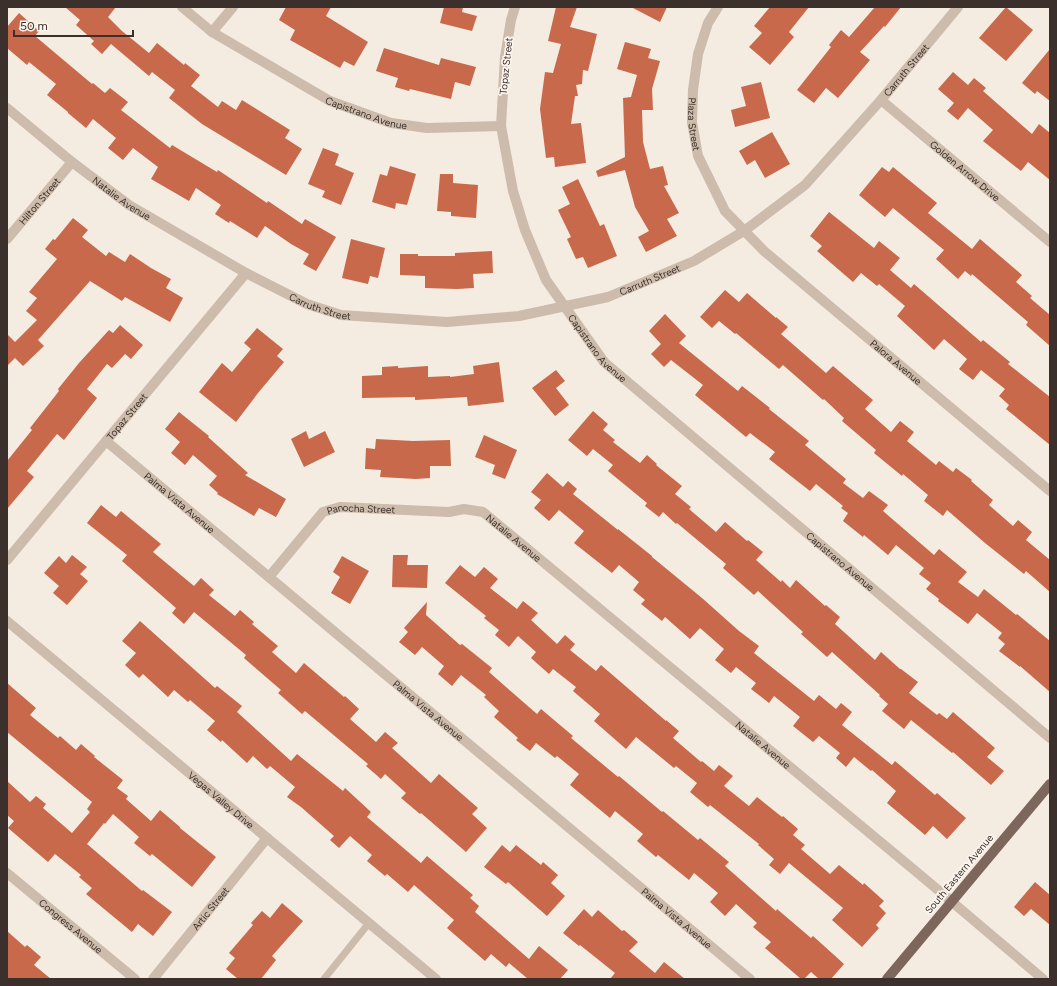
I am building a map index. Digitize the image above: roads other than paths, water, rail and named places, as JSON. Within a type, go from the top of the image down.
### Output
[{"type":"main road","name":"South Eastern Avenue","points":[[887,979],[1050,784]]},
{"type":"street","name":"Capistrano Avenue","points":[[182,7],[212,32],[330,101],[391,123],[427,128],[501,126],[513,191],[525,230],[546,280],[604,362],[1050,738]]},
{"type":"street","points":[[212,32],[234,7]]},
{"type":"street","name":"Topaz Street","points":[[501,126],[505,57],[511,20],[515,7]]},
{"type":"street","name":"Plaza Street","points":[[718,7],[708,24],[698,54],[692,90],[692,122],[698,156],[725,211],[744,231]]},
{"type":"street","name":"Carruth Street","points":[[246,273],[307,304],[342,315],[447,322],[519,316],[608,297],[694,261],[744,231],[804,185],[881,100],[958,7]]},
{"type":"street","name":"Golden Arrow Drive","points":[[881,100],[1050,242]]},
{"type":"street","name":"Natalie Avenue","points":[[7,108],[72,162],[129,205],[246,273]]},
{"type":"street","name":"Hilton Street","points":[[7,239],[72,162]]},
{"type":"street","name":"Palora Avenue","points":[[744,231],[764,252],[1050,491]]},
{"type":"street","name":"Topaz Street","points":[[7,560],[246,273]]},
{"type":"street","name":"Palma Vista Avenue","points":[[106,441],[750,979]]},
{"type":"street","name":"Panocha Street","points":[[269,577],[323,512],[340,507],[449,512],[464,509],[483,512]]},
{"type":"street","name":"Natalie Avenue","points":[[483,512],[1043,979]]},
{"type":"street","name":"Vegas Valley Drive","points":[[7,621],[436,979]]},
{"type":"street","name":"Artic Street","points":[[152,979],[267,838]]},
{"type":"street","name":"Congress Avenue","points":[[7,873],[135,979]]},
{"type":"lane","points":[[324,979],[369,923]]}]
